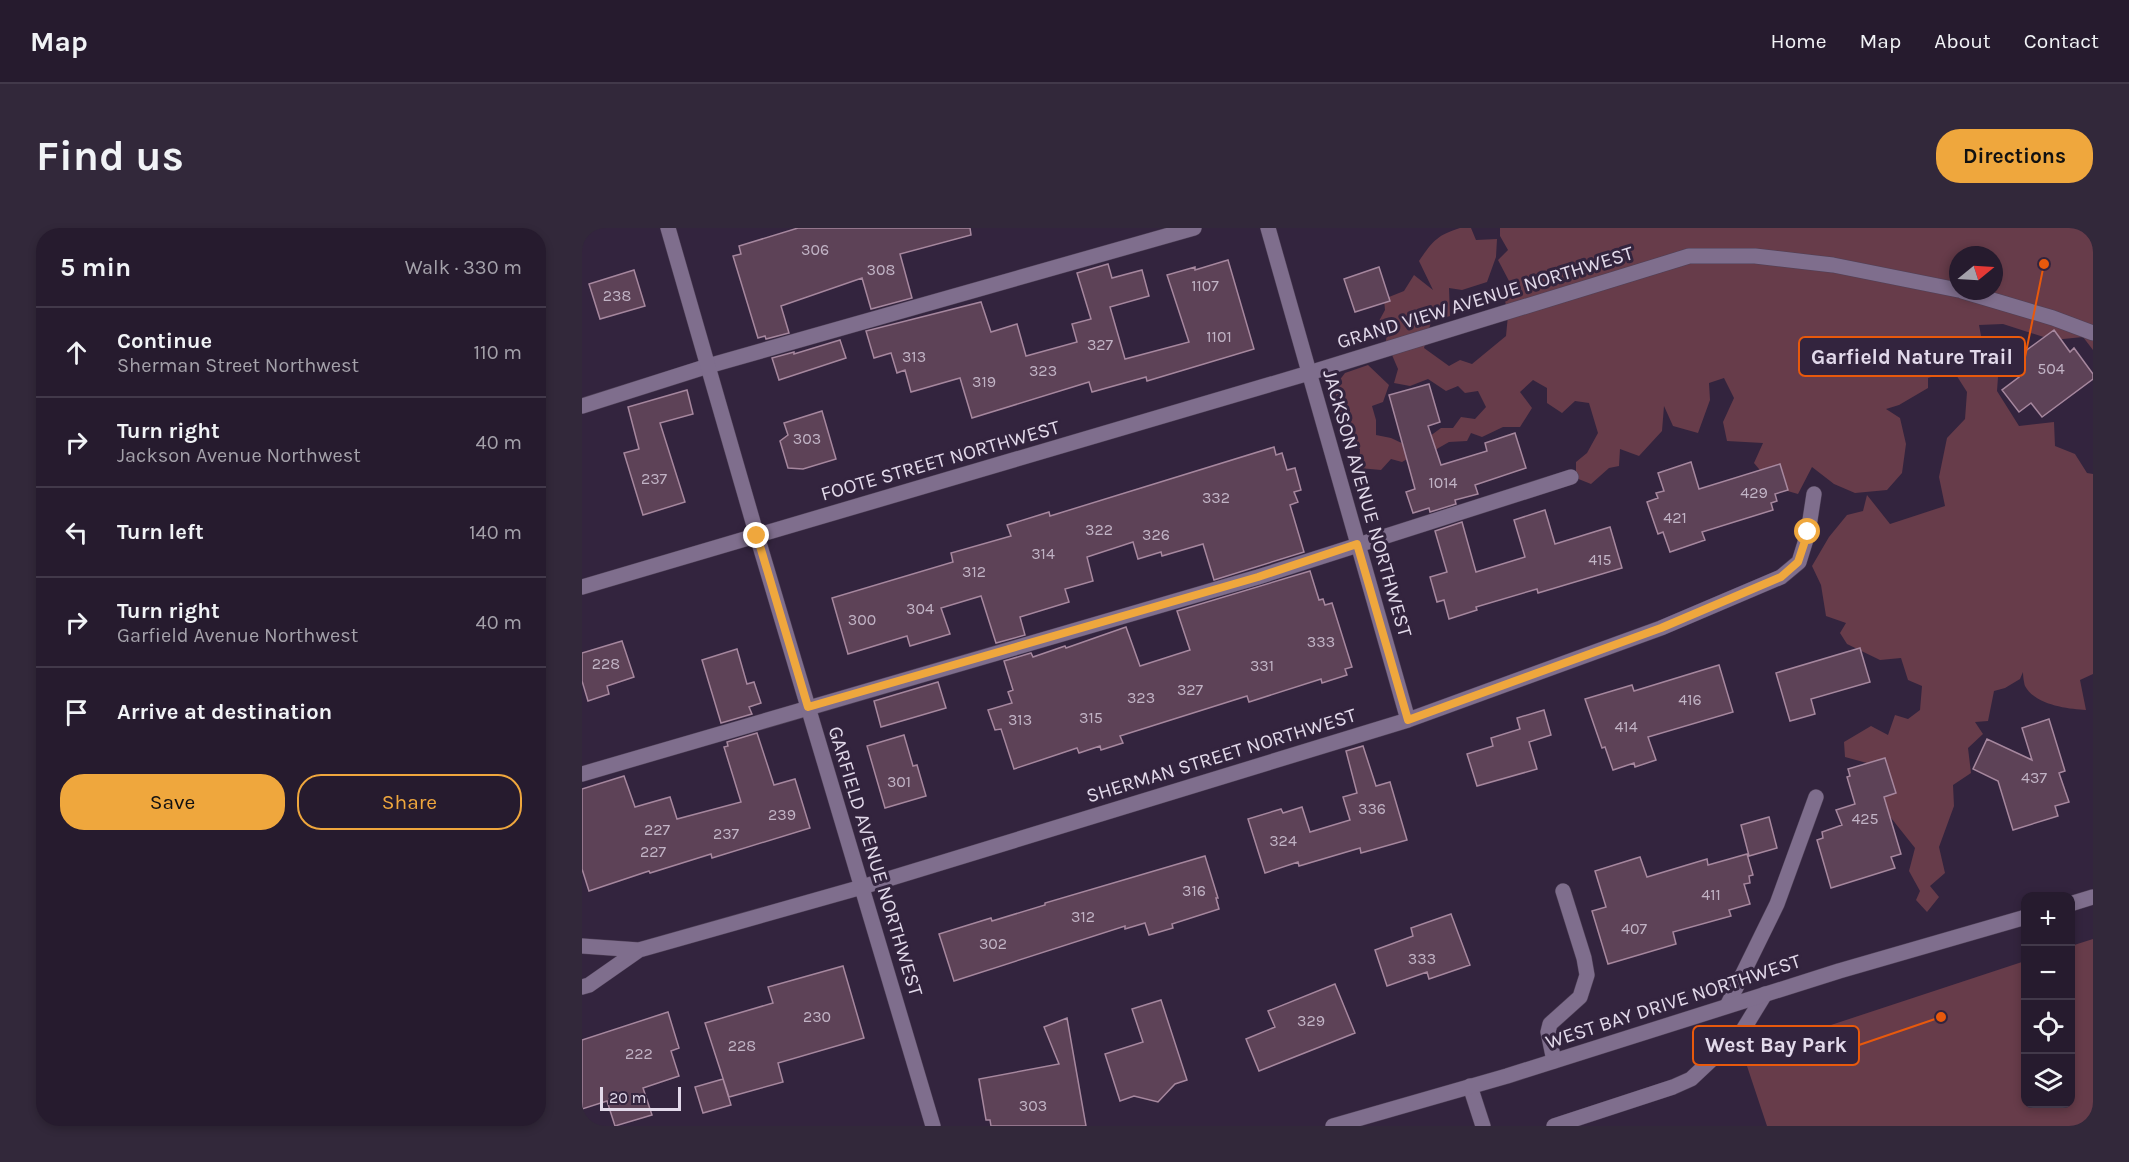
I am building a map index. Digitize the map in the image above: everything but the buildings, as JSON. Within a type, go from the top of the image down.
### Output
[{"type":"street","name":"GARFIELD AVENUE NORTHWEST","points":[[668,228],[757,536],[933,1126]]},
{"type":"street","points":[[582,406],[708,366],[1194,228]]},
{"type":"street","name":"JACKSON AVENUE NORTHWEST","points":[[1268,228],[1408,720]]},
{"type":"street","name":"GRAND VIEW AVENUE NORTHWEST","points":[[1309,373],[1689,256],[1755,256],[1833,265],[1949,288]]},
{"type":"street","name":"GRAND VIEW AVENUE NORTHWEST","points":[[1993,300],[2093,333]]},
{"type":"street","name":"FOOTE STREET NORTHWEST","points":[[582,587],[1309,373]]},
{"type":"street","points":[[582,774],[1258,577],[1571,477]]},
{"type":"street","name":"SHERMAN STREET NORTHWEST","points":[[582,987],[589,985],[639,950],[862,887],[1408,720],[1661,628],[1781,577],[1798,562],[1808,532],[1814,494]]},
{"type":"street","points":[[1727,1006],[1777,904],[1816,797]]},
{"type":"street","points":[[1554,1060],[1548,1032],[1550,1024],[1580,998],[1587,975],[1563,891]]},
{"type":"street","points":[[2075,902],[2093,897]]},
{"type":"street","name":"WEST BAY DRIVE NORTHWEST","points":[[1333,1126],[1470,1086],[1839,971],[2021,918]]},
{"type":"street","points":[[582,946],[639,950]]},
{"type":"street","points":[[1554,1126],[1691,1079],[1743,1030],[1765,994]]},
{"type":"street","points":[[1470,1086],[1483,1126]]},
{"type":"shaded area","points":[[1460,228],[1471,228],[1476,240],[1497,239],[1496,257],[1487,282],[1462,290],[1449,288],[1450,316],[1431,322],[1424,348],[1449,366],[1460,360],[1472,364],[1506,336],[1508,315],[1504,296],[1509,281],[1498,260],[1508,250],[1500,236],[1500,228],[2093,228],[2093,350],[2083,337],[2053,340],[2003,324],[1979,325],[1987,367],[1998,377],[1997,391],[2019,426],[2054,422],[2055,446],[2075,454],[2087,473],[2093,474],[2093,674],[2080,680],[2086,710],[2052,705],[2036,698],[2025,686],[2023,672],[2020,679],[2005,688],[1994,691],[1988,721],[1975,722],[1983,734],[1968,748],[1971,773],[1953,785],[1954,806],[1939,847],[1945,873],[1930,886],[1939,897],[1927,912],[1916,900],[1920,891],[1909,871],[1915,848],[1880,804],[1867,763],[1845,757],[1844,742],[1871,726],[1888,735],[1895,715],[1908,719],[1920,710],[1922,686],[1908,680],[1901,658],[1880,660],[1847,644],[1840,633],[1846,623],[1826,616],[1821,585],[1812,566],[1829,537],[1847,515],[1863,511],[1867,495],[1890,524],[1945,506],[1939,477],[1947,438],[1965,419],[1967,392],[1953,370],[1928,378],[1928,388],[1899,405],[1886,409],[1900,418],[1906,444],[1902,473],[1887,490],[1855,493],[1834,484],[1812,467],[1798,494],[1774,487],[1754,463],[1763,443],[1727,441],[1723,422],[1734,398],[1724,378],[1709,383],[1710,400],[1698,433],[1673,426],[1664,406],[1662,431],[1639,456],[1620,449],[1619,466],[1609,468],[1591,484],[1576,478],[1576,462],[1587,453],[1598,433],[1589,403],[1575,401],[1562,413],[1547,403],[1547,388],[1533,380],[1520,392],[1532,408],[1520,427],[1503,427],[1482,437],[1471,433],[1467,441],[1449,442],[1428,454],[1416,454],[1402,462],[1391,459],[1381,470],[1359,468],[1360,449],[1348,441],[1346,425],[1337,409],[1335,386],[1345,373],[1368,365],[1389,385],[1383,402],[1372,406],[1376,420],[1376,435],[1391,438],[1406,445],[1426,439],[1441,428],[1453,428],[1461,417],[1475,419],[1486,407],[1478,391],[1465,393],[1458,386],[1446,391],[1428,379],[1410,386],[1394,383],[1398,369],[1386,341],[1387,333],[1379,321],[1385,310],[1384,299],[1404,291],[1414,275],[1433,290],[1419,261],[1436,240]]},
{"type":"shaded area","points":[[2093,939],[2093,1126],[1767,1126],[1743,1054],[2021,962],[2021,1108],[2075,1108],[2075,945]]},
{"type":"place","name":"Garfield Nature Trail","points":[[2044,264]]},
{"type":"place","name":"West Bay Park","points":[[1941,1017]]},
{"type":"route","points":[[757,536],[808,707],[1258,577],[1357,544],[1408,720],[1661,628],[1781,577],[1798,562],[1808,532]]}]
